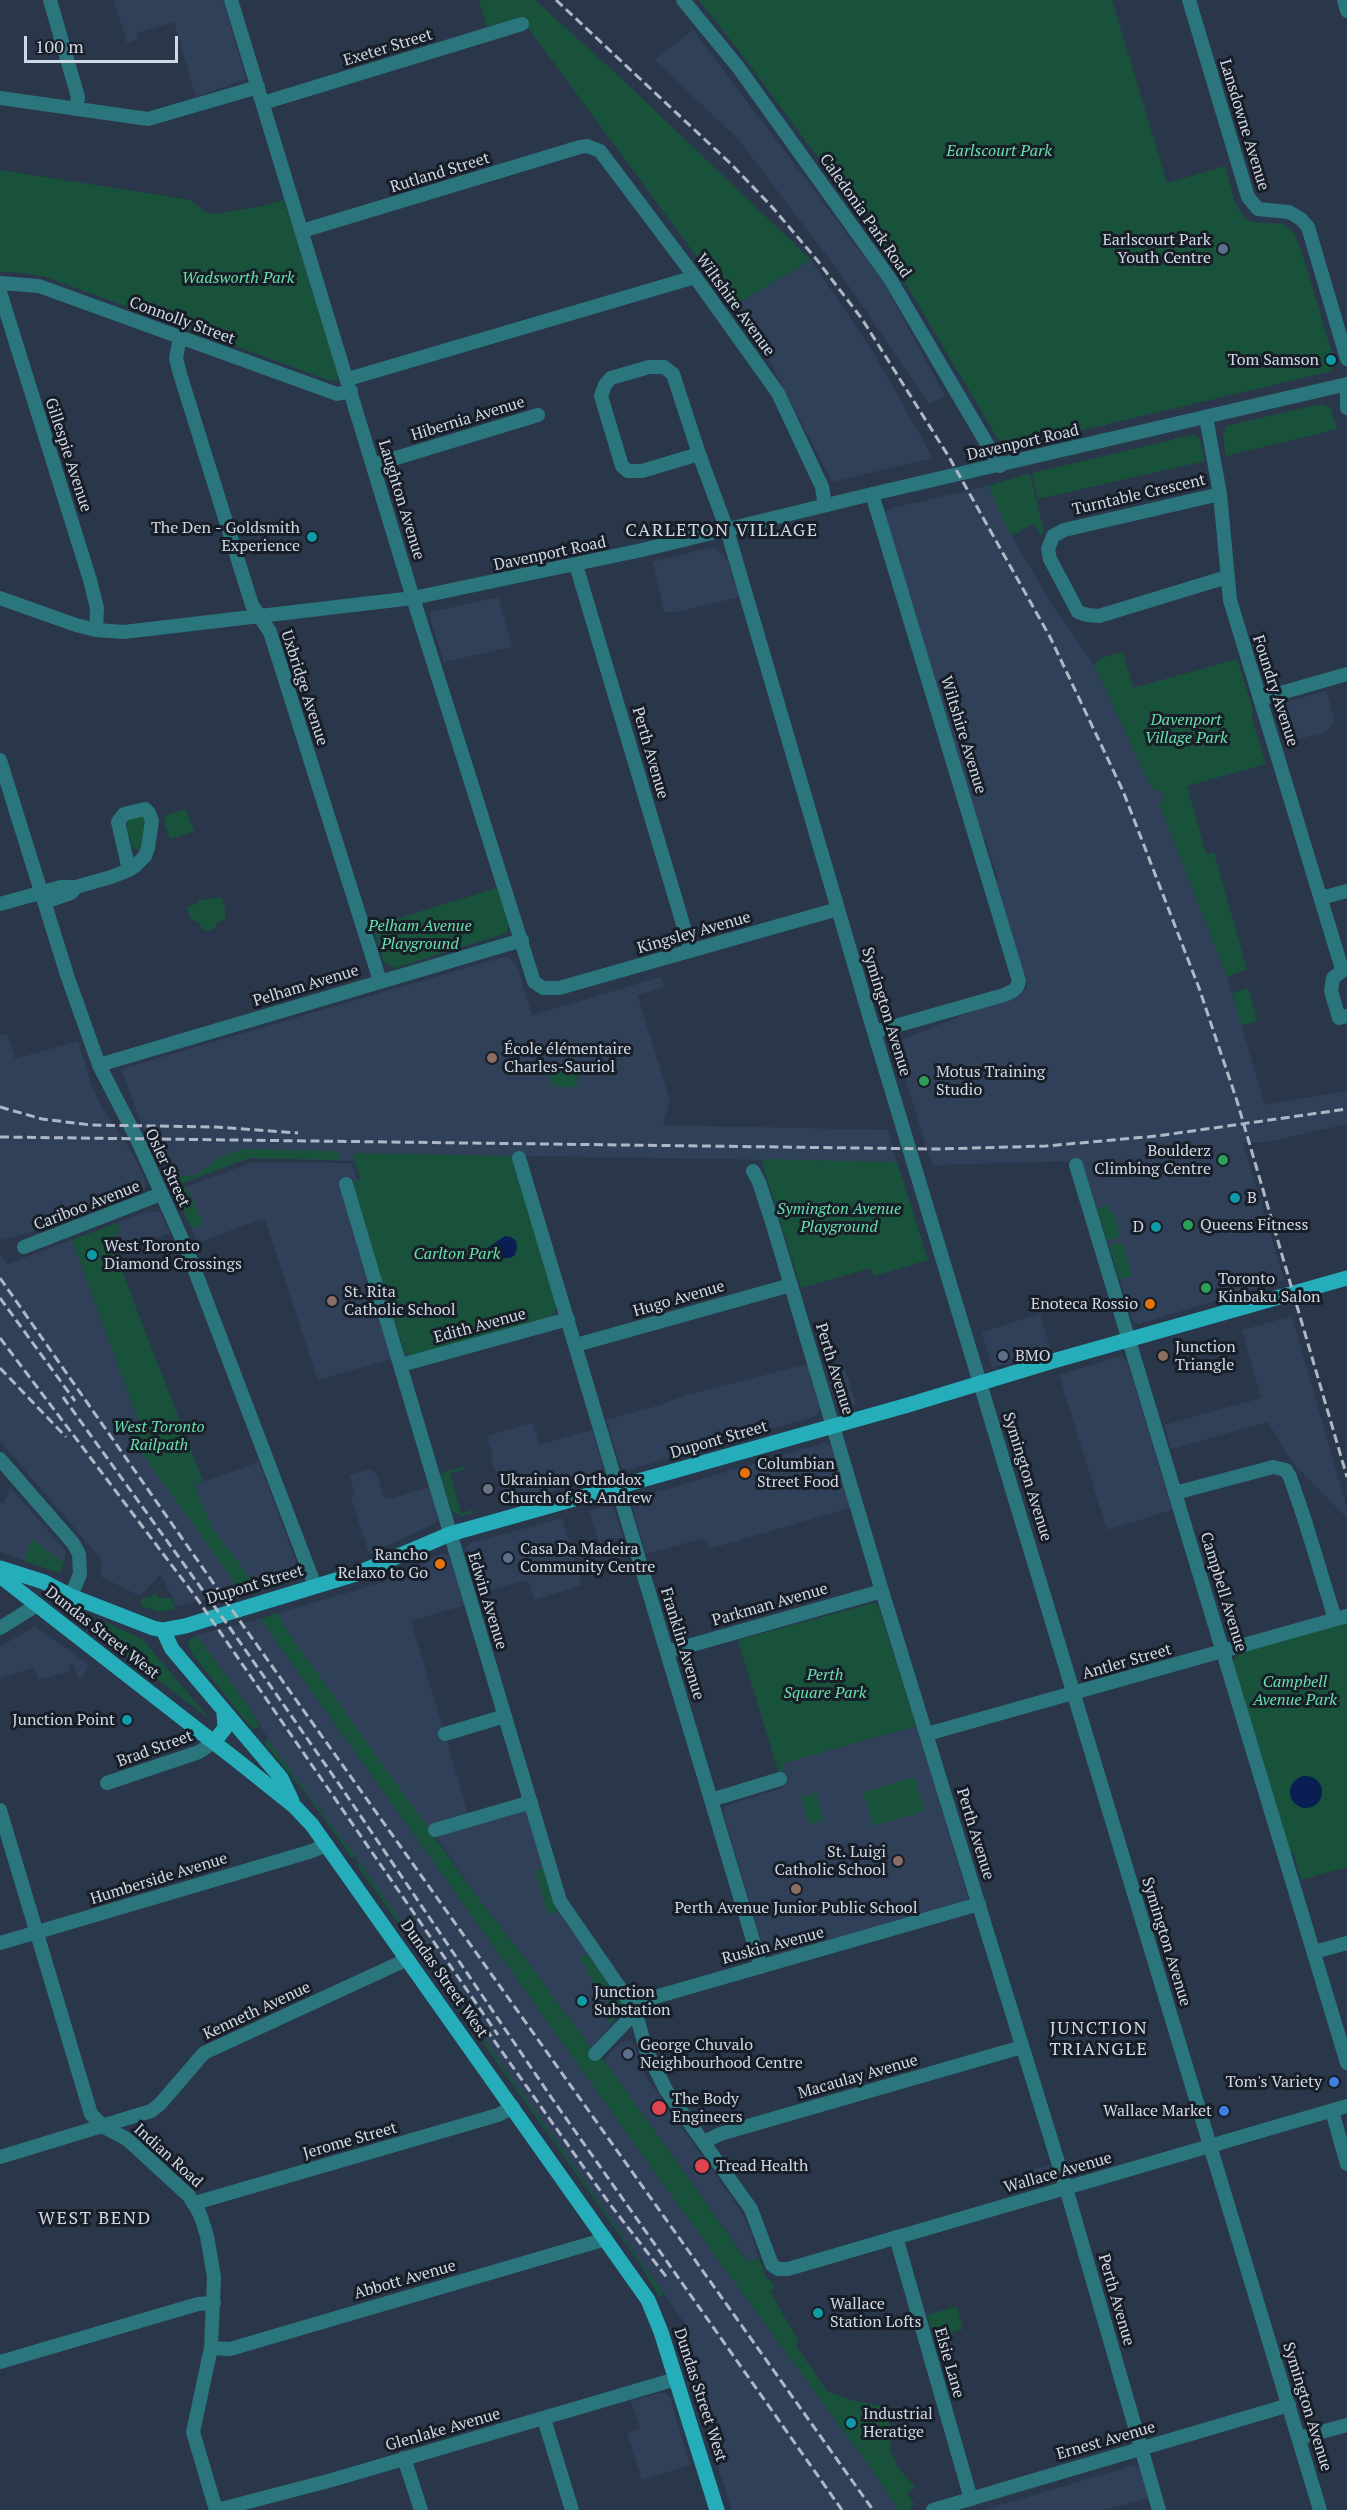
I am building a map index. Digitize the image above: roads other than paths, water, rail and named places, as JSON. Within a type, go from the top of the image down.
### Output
[{"type":"main road","name":"Dupont Street","points":[[0,1568],[44,1582],[71,1596],[142,1624],[163,1630],[185,1626],[356,1574],[450,1534],[1347,1278]]},
{"type":"main road","name":"Dundas Street West","points":[[0,1576],[295,1807],[327,1845],[648,2300],[661,2332],[717,2510]]},
{"type":"main road","points":[[37,1605],[71,1596]]},
{"type":"main road","points":[[163,1630],[172,1649],[281,1778],[295,1807]]},
{"type":"main road","points":[[214,1742],[225,1728],[224,1713]]},
{"type":"street","points":[[50,0],[78,97],[76,109]]},
{"type":"street","name":"Laughton Avenue","points":[[231,0],[413,598],[534,982],[543,988],[559,988]]},
{"type":"street","name":"Caledonia Park Road","points":[[683,0],[738,67],[890,279],[1000,466]]},
{"type":"street","name":"Lansdowne Avenue","points":[[1189,0],[1248,197],[1258,209],[1289,212],[1301,219],[1308,227],[1347,359]]},
{"type":"street","points":[[1344,0],[1347,12]]},
{"type":"street","name":"Exeter Street","points":[[263,104],[522,24]]},
{"type":"street","points":[[0,98],[148,119],[258,87]]},
{"type":"street","name":"Rutland Street","points":[[302,231],[586,146]]},
{"type":"street","name":"Wiltshire Avenue","points":[[586,146],[600,151],[695,277],[778,393],[822,486],[825,505]]},
{"type":"street","name":"Connolly Street","points":[[0,283],[39,286],[337,394],[350,385],[695,277]]},
{"type":"street","name":"Gillespie Avenue","points":[[0,292],[90,580],[97,608],[96,630]]},
{"type":"street","name":"Uxbridge Avenue","points":[[180,338],[176,358],[180,374],[252,605],[270,632],[380,981]]},
{"type":"street","name":"Symington Avenue","points":[[699,454],[642,471],[628,471],[622,466],[602,396],[605,385],[611,378],[649,367],[664,367],[673,374],[699,454],[728,530],[874,1032],[1320,2510]]},
{"type":"street","points":[[1347,384],[1345,401],[1347,408]]},
{"type":"street","name":"Davenport Road","points":[[0,598],[96,630],[138,630],[413,598],[576,565],[1347,384]]},
{"type":"street","name":"Hibernia Avenue","points":[[373,465],[538,416]]},
{"type":"street","name":"Foundry Avenue","points":[[1206,417],[1220,494],[1230,600],[1344,968]]},
{"type":"street","name":"Wiltshire Avenue","points":[[872,494],[1018,974],[1017,987],[1004,994],[874,1032]]},
{"type":"street","name":"Turntable Crescent","points":[[1220,494],[1064,530],[1053,536],[1048,549],[1050,560],[1078,612],[1087,615],[1099,616],[1227,577]]},
{"type":"street","name":"Perth Avenue","points":[[576,565],[691,951]]},
{"type":"street","points":[[1260,699],[1347,674]]},
{"type":"street","name":"Osler Street","points":[[0,760],[42,897],[99,1065],[187,1250],[315,1586]]},
{"type":"street","points":[[0,904],[42,897],[62,886],[76,887],[129,870]]},
{"type":"street","points":[[1322,898],[1347,891]]},
{"type":"street","name":"Kingsley Avenue","points":[[559,988],[838,909]]},
{"type":"street","name":"Pelham Avenue","points":[[99,1065],[522,940]]},
{"type":"street","points":[[1344,968],[1333,978],[1331,991],[1338,1018],[1347,1016]]},
{"type":"street","name":"Franklin Avenue","points":[[519,1158],[761,1967]]},
{"type":"street","name":"Campbell Avenue","points":[[1076,1165],[1347,2063]]},
{"type":"street","name":"Perth Avenue","points":[[753,1171],[759,1182],[791,1285],[882,1591],[1066,2188],[1159,2510]]},
{"type":"street","name":"Edwin Avenue","points":[[346,1184],[560,1901],[635,2010],[646,2050],[666,2090],[751,2209],[770,2260],[778,2269]]},
{"type":"street","name":"Cariboo Avenue","points":[[24,1247],[161,1194]]},
{"type":"street","name":"Hugo Avenue","points":[[576,1346],[791,1285]]},
{"type":"street","name":"Edith Avenue","points":[[401,1365],[568,1319]]},
{"type":"street","points":[[0,1459],[73,1543],[79,1554],[80,1574],[71,1596]]},
{"type":"street","name":"Antler Street","points":[[927,1734],[1341,1618],[1286,1470],[1273,1467],[1175,1493]]},
{"type":"street","name":"Parkman Avenue","points":[[667,1652],[882,1591]]},
{"type":"street","points":[[0,1628],[37,1605]]},
{"type":"street","points":[[445,1734],[505,1716]]},
{"type":"street","name":"Brad Street","points":[[107,1783],[200,1752],[214,1742]]},
{"type":"street","points":[[711,1800],[780,1779]]},
{"type":"street","points":[[435,1830],[531,1802]]},
{"type":"street","name":"Indian Road","points":[[0,1810],[91,2114],[104,2127],[127,2139],[195,2203],[211,2250],[214,2303],[211,2348],[193,2432],[217,2510]]},
{"type":"street","name":"Humberside Avenue","points":[[0,1943],[327,1845]]},
{"type":"street","name":"Ruskin Avenue","points":[[595,2054],[648,1999],[979,1904]]},
{"type":"street","points":[[1314,1952],[1347,1943]]},
{"type":"street","name":"Kenneth Avenue","points":[[0,2157],[104,2127],[156,2108],[204,2053],[408,1959]]},
{"type":"street","name":"Macaulay Avenue","points":[[704,2142],[720,2134],[1022,2047]]},
{"type":"street","name":"Wallace Avenue","points":[[778,2269],[788,2270],[1347,2106]]},
{"type":"street","name":"Jerome Street","points":[[195,2203],[498,2115],[513,2107]]},
{"type":"street","points":[[1332,2111],[1347,2164]]},
{"type":"street","name":"Elsie Lane","points":[[896,2237],[971,2499]]},
{"type":"street","name":"Abbott Avenue","points":[[211,2348],[230,2349],[606,2239]]},
{"type":"street","points":[[0,2362],[188,2307],[214,2303]]},
{"type":"street","name":"Glenlake Avenue","points":[[217,2510],[544,2419],[676,2379]]},
{"type":"street","name":"Ernest Avenue","points":[[933,2510],[1289,2404]]},
{"type":"street","points":[[544,2419],[572,2510]]},
{"type":"street","points":[[1299,2439],[1347,2425]]},
{"type":"street","points":[[404,2458],[421,2510]]},
{"type":"water","points":[[505,1236],[516,1241],[515,1255],[510,1258],[490,1258],[487,1248]]},
{"type":"water","points":[[1306,1776],[1317,1781],[1322,1792],[1317,1803],[1306,1808],[1295,1803],[1290,1792],[1295,1781]]},
{"type":"railway","points":[[556,0],[732,165],[773,208],[817,260],[862,319],[949,457],[1050,637],[1123,791],[1199,988],[1237,1101],[1347,1477]]},
{"type":"railway","points":[[0,1107],[42,1119],[91,1125],[216,1127],[298,1133]]},
{"type":"railway","points":[[0,1137],[936,1149],[1046,1146],[1157,1136],[1347,1109]]},
{"type":"railway","points":[[0,1278],[242,1624],[873,2510]]},
{"type":"railway","points":[[0,1298],[75,1401]]},
{"type":"railway","points":[[0,1338],[198,1600],[498,2035]]},
{"type":"railway","points":[[0,1368],[66,1437]]},
{"type":"railway","points":[[63,1397],[230,1628],[551,2097],[842,2510]]},
{"type":"railway","points":[[486,2029],[609,2203],[668,2279]]},
{"type":"place","name":"Earlscourt Park Youth Centre","points":[[1223,249]]},
{"type":"place","name":"Tom Samson","points":[[1331,360]]},
{"type":"place","name":"The Den - Goldsmith Experience","points":[[312,537]]},
{"type":"place","name":"École élémentaire Charles-Sauriol","points":[[492,1058]]},
{"type":"place","name":"Motus Training Studio","points":[[924,1081]]},
{"type":"place","name":"Boulderz Climbing Centre","points":[[1223,1160]]},
{"type":"place","name":"B","points":[[1235,1198]]},
{"type":"place","name":"Queens Fitness","points":[[1188,1225]]},
{"type":"place","name":"D","points":[[1156,1227]]},
{"type":"place","name":"West Toronto Diamond Crossings","points":[[92,1255]]},
{"type":"place","name":"Toronto Kinbaku Salon","points":[[1206,1288]]},
{"type":"place","name":"St. Rita Catholic School","points":[[332,1301]]},
{"type":"place","name":"Enoteca Rossio","points":[[1150,1304]]},
{"type":"place","name":"BMO","points":[[1003,1356]]},
{"type":"place","name":"Junction Triangle","points":[[1163,1356]]},
{"type":"place","name":"Columbian Street Food","points":[[745,1473]]},
{"type":"place","name":"Ukrainian Orthodox Church of St. Andrew","points":[[488,1489]]},
{"type":"place","name":"Casa Da Madeira Community Centre","points":[[508,1558]]},
{"type":"place","name":"Rancho Relaxo to Go","points":[[440,1564]]},
{"type":"place","name":"Junction Point","points":[[127,1720]]},
{"type":"place","name":"St. Luigi Catholic School","points":[[898,1861]]},
{"type":"place","name":"Perth Avenue Junior Public School","points":[[796,1889]]},
{"type":"place","name":"Junction Substation","points":[[582,2001]]},
{"type":"place","name":"George Chuvalo Neighbourhood Centre","points":[[628,2054]]},
{"type":"place","name":"Tom's Variety","points":[[1334,2082]]},
{"type":"place","name":"The Body Engineers","points":[[659,2108]]},
{"type":"place","name":"Wallace Market","points":[[1224,2111]]},
{"type":"place","name":"Tread Health","points":[[702,2166]]},
{"type":"place","name":"Wallace Station Lofts","points":[[818,2313]]},
{"type":"place","name":"Industrial Heratige","points":[[851,2423]]},
{"type":"district","name":"CARLETON VILLAGE","points":[[722,531]]},
{"type":"district","name":"JUNCTION TRIANGLE","points":[[1099,2039]]},
{"type":"district","name":"WEST BEND","points":[[95,2219]]},
{"type":"park label","name":"Earlscourt Park","points":[[999,151]]},
{"type":"park label","name":"Wadsworth Park","points":[[238,278]]},
{"type":"park label","name":"Davenport Village Park","points":[[1186,729]]},
{"type":"park label","name":"Pelham Avenue Playground","points":[[420,935]]},
{"type":"park label","name":"Symington Avenue Playground","points":[[839,1218]]},
{"type":"park label","name":"Carlton Park","points":[[457,1254]]},
{"type":"park label","name":"West Toronto Railpath","points":[[159,1436]]},
{"type":"park label","name":"Perth Square Park","points":[[825,1684]]},
{"type":"park label","name":"Campbell Avenue Park","points":[[1295,1691]]}]
